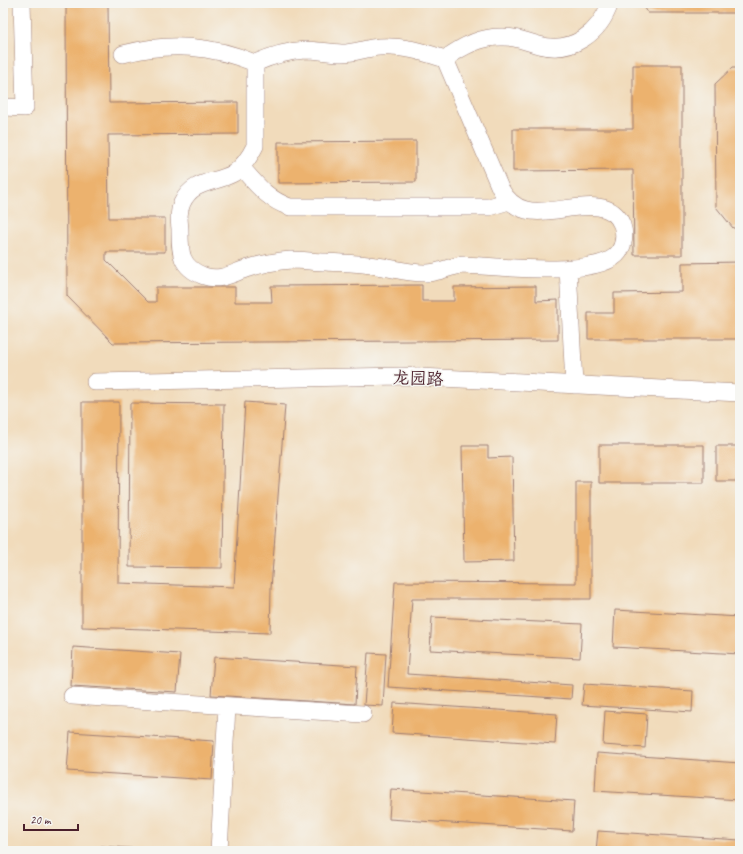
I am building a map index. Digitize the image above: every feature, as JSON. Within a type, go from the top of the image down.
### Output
[{"type":"street","points":[[3,107],[25,108],[22,3]]},
{"type":"street","points":[[445,59],[466,45],[490,37],[515,38],[550,47],[571,45],[586,37],[600,24],[610,3]]},
{"type":"street","points":[[123,54],[158,47],[193,46],[228,53],[255,63],[292,52],[307,50],[342,53],[393,46],[408,47],[445,59],[500,188],[509,201],[516,206],[533,212],[592,206],[600,207],[615,214],[620,220],[624,236],[623,244],[615,257],[608,262],[568,268],[516,269],[462,265],[426,273],[374,265],[292,260],[248,268],[222,278],[206,277],[191,269],[182,255],[179,247],[179,210],[182,201],[194,188],[209,181],[226,177],[241,167],[255,146],[255,63]]},
{"type":"street","points":[[241,167],[264,193],[280,204],[290,207],[489,207],[509,201]]},
{"type":"street","points":[[568,268],[574,385]]},
{"type":"street","name":"龙园路","points":[[95,382],[401,376],[740,393]]},
{"type":"street","points":[[72,696],[227,707],[363,714]]},
{"type":"street","points":[[219,851],[227,707]]},
{"type":"building","points":[[66,3],[108,3],[109,103],[238,102],[238,134],[108,135],[109,218],[165,218],[165,252],[106,252],[106,260],[148,302],[156,302],[156,287],[235,287],[235,302],[272,302],[271,286],[422,285],[422,301],[454,301],[454,287],[536,286],[536,301],[558,300],[558,340],[113,343],[67,296]]},
{"type":"building","points":[[642,3],[740,3],[740,13],[648,13]]},
{"type":"building","points":[[633,65],[682,65],[682,255],[634,255],[633,170],[513,171],[513,129],[633,129]]},
{"type":"building","points":[[732,68],[740,68],[740,228],[733,228],[716,207],[715,84]]},
{"type":"building","points":[[416,141],[416,182],[278,183],[278,142]]},
{"type":"building","points":[[740,262],[740,339],[588,339],[588,313],[614,313],[614,293],[682,292],[682,263]]},
{"type":"building","points":[[82,402],[119,402],[118,583],[234,587],[245,402],[285,405],[271,588],[270,633],[82,627]]},
{"type":"building","points":[[130,403],[224,404],[222,568],[129,567]]},
{"type":"building","points":[[599,445],[704,445],[704,483],[599,483]]},
{"type":"building","points":[[462,446],[488,446],[488,458],[512,457],[514,561],[464,562]]},
{"type":"building","points":[[716,446],[740,446],[740,481],[716,481]]},
{"type":"building","points":[[576,482],[591,482],[591,599],[412,599],[407,674],[572,685],[571,699],[388,687],[395,582],[576,583]]},
{"type":"building","points":[[615,610],[740,617],[740,654],[613,647]]},
{"type":"building","points":[[432,617],[582,624],[580,658],[430,650]]},
{"type":"building","points":[[73,647],[180,654],[177,692],[71,686]]},
{"type":"building","points":[[368,653],[386,654],[383,706],[364,705]]},
{"type":"building","points":[[214,657],[357,666],[355,704],[211,695]]},
{"type":"building","points":[[584,684],[693,691],[692,712],[582,705]]},
{"type":"building","points":[[394,703],[557,714],[555,744],[392,733]]},
{"type":"building","points":[[605,711],[647,714],[645,748],[603,745]]},
{"type":"building","points":[[70,732],[214,741],[212,780],[67,771]]},
{"type":"building","points":[[597,753],[740,763],[740,800],[595,791]]},
{"type":"building","points":[[391,789],[574,801],[572,831],[389,819]]},
{"type":"building","points":[[598,831],[740,840],[740,851],[596,851]]},
{"type":"building","points":[[101,846],[154,850],[154,851],[101,851]]}]
